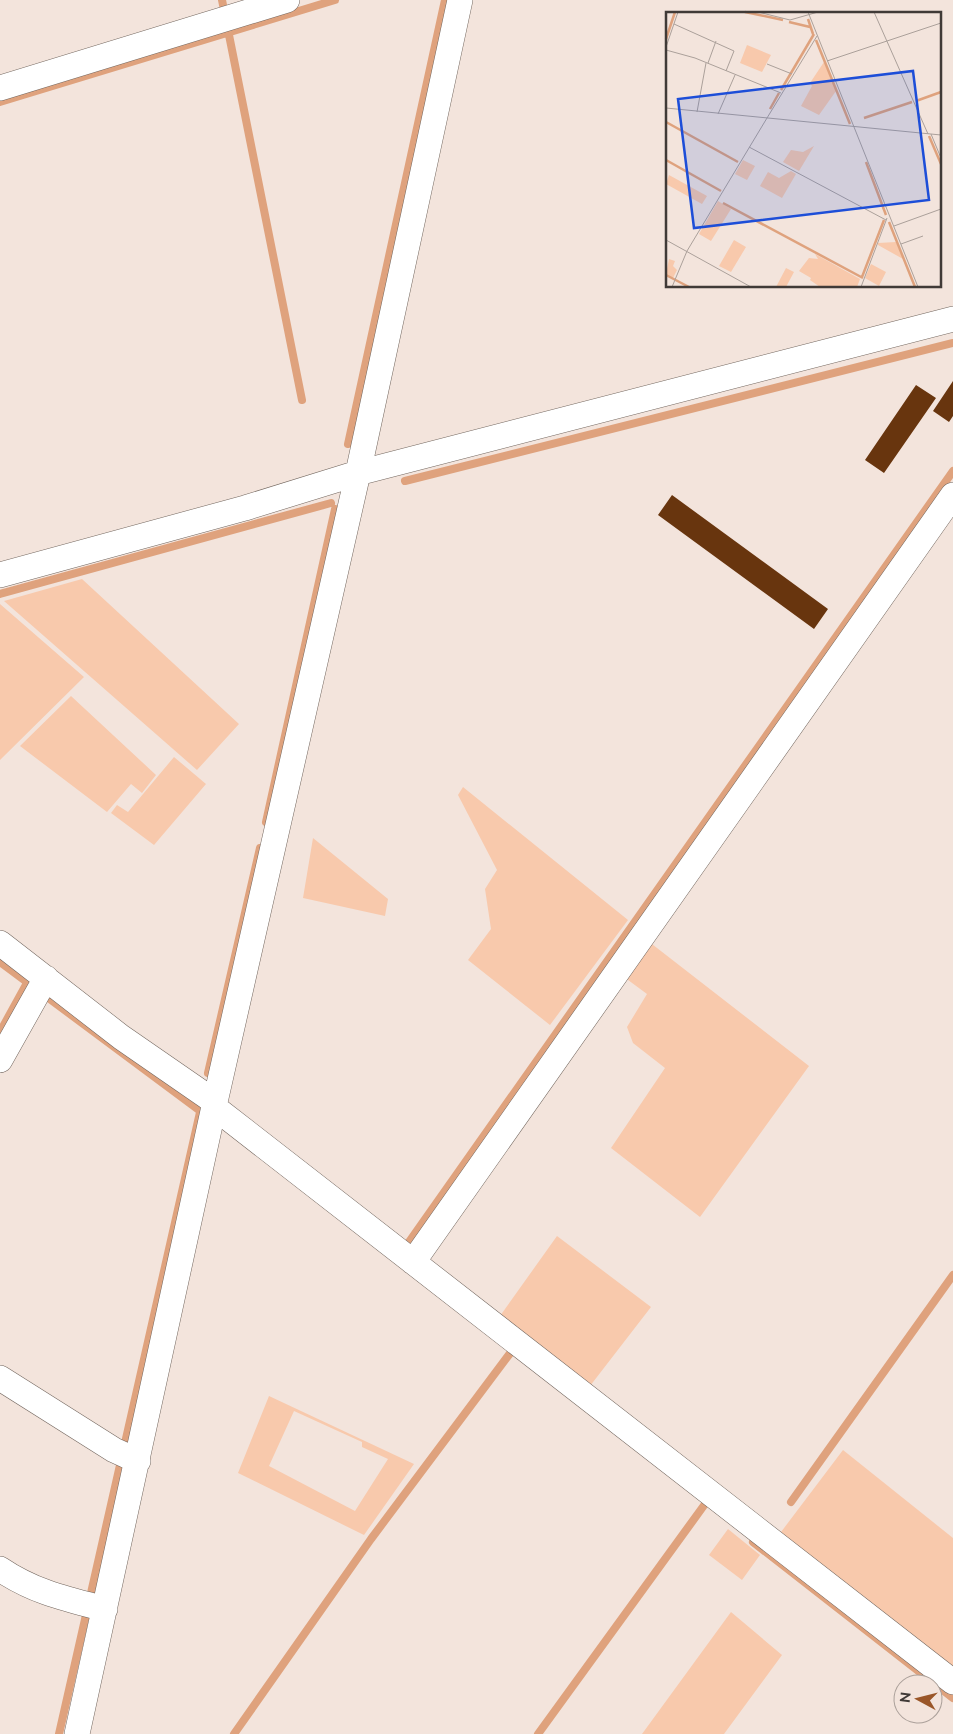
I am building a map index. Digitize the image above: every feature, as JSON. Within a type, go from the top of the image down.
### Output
[{"type":"street","points":[[0,88],[287,0]]},
{"type":"street","points":[[76,1734],[93,1606],[214,1104],[358,473],[460,0]]},
{"type":"street","points":[[0,575],[245,508],[358,473],[953,319]]},
{"type":"street","points":[[405,1256],[953,495]]},
{"type":"street","points":[[0,943],[41,985],[121,1037],[214,1104],[405,1256],[953,1682]]},
{"type":"street","points":[[0,1060],[41,985]]},
{"type":"street","points":[[0,1378],[128,1457]]},
{"type":"street","points":[[0,1569],[41,1592],[93,1606]]},
{"type":"shaded area","points":[[82,579],[239,724],[197,770],[4,601]]},
{"type":"shaded area","points":[[0,604],[84,677],[0,760]]},
{"type":"shaded area","points":[[71,696],[156,775],[142,793],[131,784],[107,812],[20,746]]},
{"type":"shaded area","points":[[174,757],[206,784],[154,845],[111,813],[117,805],[128,812]]},
{"type":"shaded area","points":[[463,787],[628,920],[550,1025],[468,960],[491,929],[485,889],[497,870],[458,795]]},
{"type":"shaded area","points":[[313,838],[388,899],[385,916],[303,898]]},
{"type":"shaded area","points":[[648,941],[809,1066],[700,1217],[611,1148],[665,1068],[633,1043],[627,1027],[647,994],[624,977]]},
{"type":"shaded area","points":[[557,1236],[651,1307],[590,1386],[500,1316]]},
{"type":"shaded area","points":[[269,1396],[414,1464],[364,1535],[238,1473]],"holes":[[[294,1411],[362,1442],[362,1447],[388,1459],[355,1511],[269,1466]]]},
{"type":"shaded area","points":[[843,1450],[953,1538],[953,1673],[778,1536]]},
{"type":"shaded area","points":[[728,1529],[760,1555],[742,1580],[709,1555]]},
{"type":"shaded area","points":[[731,1612],[782,1655],[724,1734],[642,1734]]},
{"type":"building","points":[[953,381],[953,416],[949,422],[933,411]]},
{"type":"building","points":[[916,385],[936,398],[884,473],[865,460]]},
{"type":"building","points":[[672,495],[828,609],[814,629],[658,515]]},
{"type":"waterway","points":[[222,0],[302,400]]},
{"type":"waterway","points":[[0,102],[335,0]]},
{"type":"waterway","points":[[348,444],[445,0]]},
{"type":"waterway","points":[[405,481],[953,343]]},
{"type":"waterway","points":[[404,1249],[953,471]]},
{"type":"waterway","points":[[0,594],[331,503]]},
{"type":"waterway","points":[[266,822],[335,509]]},
{"type":"waterway","points":[[208,1073],[260,848]]},
{"type":"waterway","points":[[0,962],[203,1113]]},
{"type":"waterway","points":[[0,1032],[27,983]]},
{"type":"waterway","points":[[59,1734],[201,1108]]},
{"type":"waterway","points":[[791,1502],[953,1275]]},
{"type":"waterway","points":[[234,1734],[371,1539],[511,1352]]},
{"type":"waterway","points":[[538,1734],[705,1504]]},
{"type":"waterway","points":[[753,1542],[953,1698]]}]
